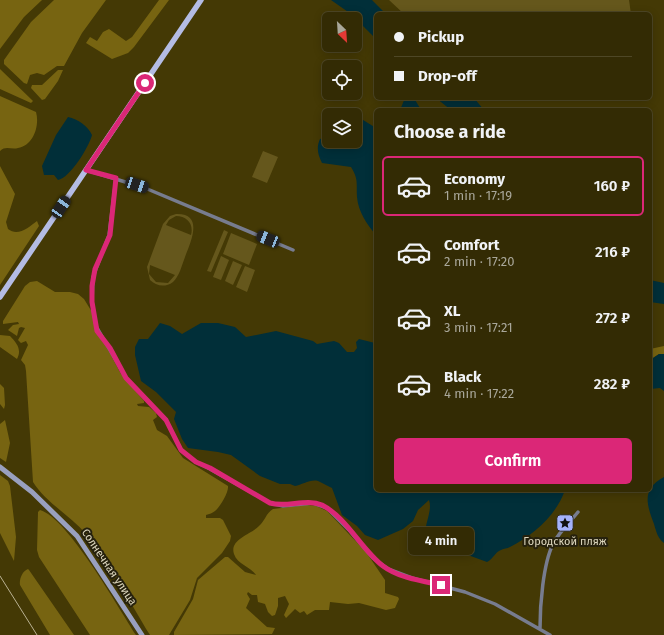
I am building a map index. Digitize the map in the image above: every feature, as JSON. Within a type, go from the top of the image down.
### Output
[{"type":"main road","points":[[0,297],[201,0]]},
{"type":"street","points":[[86,170],[145,188],[293,250]]},
{"type":"street","points":[[116,178],[110,235],[93,277],[92,302],[96,326],[126,378],[166,420],[181,450],[196,462],[210,468],[270,503],[283,506],[313,503],[327,508],[350,531],[373,558],[388,569],[412,578],[464,592],[495,604],[550,635]]},
{"type":"street","name":"Солнечная улица","points":[[0,467],[32,492],[77,536],[142,635]]},
{"type":"street","points":[[540,628],[543,588],[550,552],[554,542],[578,512]]},
{"type":"shaded area","points":[[0,0],[42,0],[24,17],[0,49]]},
{"type":"shaded area","points":[[54,0],[106,0],[82,33],[64,66],[57,66],[44,75],[37,73],[30,75],[27,84],[24,83],[4,64],[4,60],[31,22]]},
{"type":"shaded area","points":[[159,0],[169,0],[128,53],[112,59],[86,43],[90,37],[97,41],[103,32],[109,29],[126,41],[132,37]]},
{"type":"shaded area","points":[[389,0],[629,0],[631,12],[402,12]]},
{"type":"shaded area","points":[[0,69],[33,101],[31,103],[0,89]]},
{"type":"shaded area","points":[[58,70],[63,70],[58,81],[45,99],[42,100],[31,88],[32,85],[42,85]]},
{"type":"shaded area","points":[[0,96],[36,112],[36,129],[28,144],[15,148],[4,148],[0,151]]},
{"type":"shaded area","points":[[263,151],[278,157],[267,183],[252,177]]},
{"type":"shaded area","points":[[0,166],[15,194],[6,222],[8,229],[19,232],[37,221],[39,226],[0,285]]},
{"type":"shaded area","points":[[176,214],[185,215],[190,218],[193,223],[193,230],[190,244],[177,277],[170,284],[161,286],[150,280],[147,267],[163,224],[170,216]],"holes":[[[176,216],[183,217],[189,221],[192,231],[191,235],[166,225],[169,220]],[[150,265],[175,275],[168,283],[156,282],[149,274]]]},
{"type":"shaded area","points":[[224,230],[228,232],[211,272],[207,271]]},
{"type":"shaded area","points":[[231,233],[257,244],[249,265],[223,254]]},
{"type":"shaded area","points":[[221,256],[229,260],[221,280],[213,277]]},
{"type":"shaded area","points":[[233,261],[242,265],[233,285],[225,281]]},
{"type":"shaded area","points":[[245,266],[255,270],[247,292],[236,287]]},
{"type":"shaded area","points":[[37,281],[55,292],[70,292],[78,294],[84,299],[92,312],[97,334],[106,346],[121,374],[144,401],[144,403],[137,404],[138,406],[149,407],[156,413],[157,417],[153,420],[157,430],[167,436],[183,458],[228,486],[226,495],[219,506],[214,512],[206,515],[206,518],[220,518],[223,520],[231,536],[230,541],[222,553],[197,578],[190,600],[169,635],[150,635],[95,545],[80,527],[51,503],[33,482],[26,371],[25,365],[21,360],[28,345],[26,341],[21,343],[18,340],[25,328],[19,328],[17,336],[8,330],[13,325],[19,324],[18,322],[3,324],[3,321],[25,286],[30,282]]},
{"type":"shaded area","points":[[0,335],[10,336],[15,341],[19,350],[17,359],[0,347]]},
{"type":"shaded area","points":[[664,346],[664,354],[659,354],[652,359],[652,349]]},
{"type":"shaded area","points":[[0,384],[4,388],[4,409],[0,404]]},
{"type":"shaded area","points":[[5,420],[10,443],[6,462],[0,458],[0,424]]},
{"type":"shaded area","points":[[0,475],[8,481],[10,486],[16,537],[14,561],[0,533]]},
{"type":"shaded area","points":[[307,505],[316,506],[327,511],[366,552],[385,580],[385,593],[398,597],[399,599],[395,608],[386,610],[359,603],[348,604],[330,602],[329,610],[315,610],[307,615],[304,611],[300,613],[295,609],[286,618],[284,615],[289,604],[285,596],[278,598],[278,606],[275,615],[272,616],[268,612],[265,604],[258,602],[257,595],[252,595],[248,592],[247,594],[250,599],[246,608],[267,627],[275,628],[272,634],[174,635],[174,632],[193,599],[198,580],[225,557],[228,557],[245,572],[256,575],[238,560],[233,549],[235,544],[242,537],[256,529],[273,509]]},
{"type":"shaded area","points":[[40,510],[51,517],[64,529],[78,546],[106,586],[136,635],[90,635],[39,557],[37,550],[38,512]]},
{"type":"shaded area","points":[[28,569],[74,635],[50,635],[20,585],[21,576]]},
{"type":"water","points":[[331,0],[372,0],[384,12],[374,12],[374,37],[362,25],[362,12],[348,12]]},
{"type":"water","points":[[404,100],[415,100],[420,108],[401,108]]},
{"type":"water","points":[[438,100],[476,100],[482,108],[448,108]]},
{"type":"water","points":[[68,117],[82,123],[92,135],[83,154],[73,168],[63,178],[58,180],[54,175],[44,175],[42,166],[56,135]]},
{"type":"water","points":[[362,119],[374,127],[374,233],[366,222],[359,207],[354,171],[351,167],[322,163],[318,151],[320,139],[322,138],[322,148],[362,148]]},
{"type":"water","points":[[652,280],[664,283],[664,304],[652,302]]},
{"type":"water","points":[[160,323],[170,326],[182,334],[201,323],[218,323],[235,327],[246,337],[276,331],[313,341],[317,344],[334,341],[339,343],[347,352],[354,352],[357,348],[356,342],[359,339],[374,343],[374,492],[564,492],[556,508],[543,524],[519,542],[509,548],[499,551],[487,562],[457,551],[451,547],[431,544],[426,538],[425,533],[430,509],[429,500],[418,510],[413,521],[403,529],[378,540],[365,535],[357,526],[342,515],[332,488],[318,481],[312,481],[295,486],[290,484],[280,484],[260,476],[231,455],[188,448],[182,439],[174,419],[176,412],[156,392],[141,381],[135,355],[135,347],[139,339],[148,339]]},
{"type":"water","points":[[659,354],[664,354],[664,391],[660,388],[652,389],[652,359]]},
{"type":"water","points":[[664,477],[664,543],[656,532],[648,503],[649,492],[652,492],[652,486]]},
{"type":"railway","points":[[0,576],[37,635]]},
{"type":"place","name":"Городской пляж","points":[[565,523]]},
{"type":"route","points":[[145,83],[86,170],[116,178],[110,235],[93,277],[92,307],[98,333],[110,348],[126,378],[162,414],[170,425],[178,447],[191,459],[210,468],[235,484],[270,503],[283,506],[304,503],[320,504],[327,508],[382,566],[412,578],[441,585]]}]
